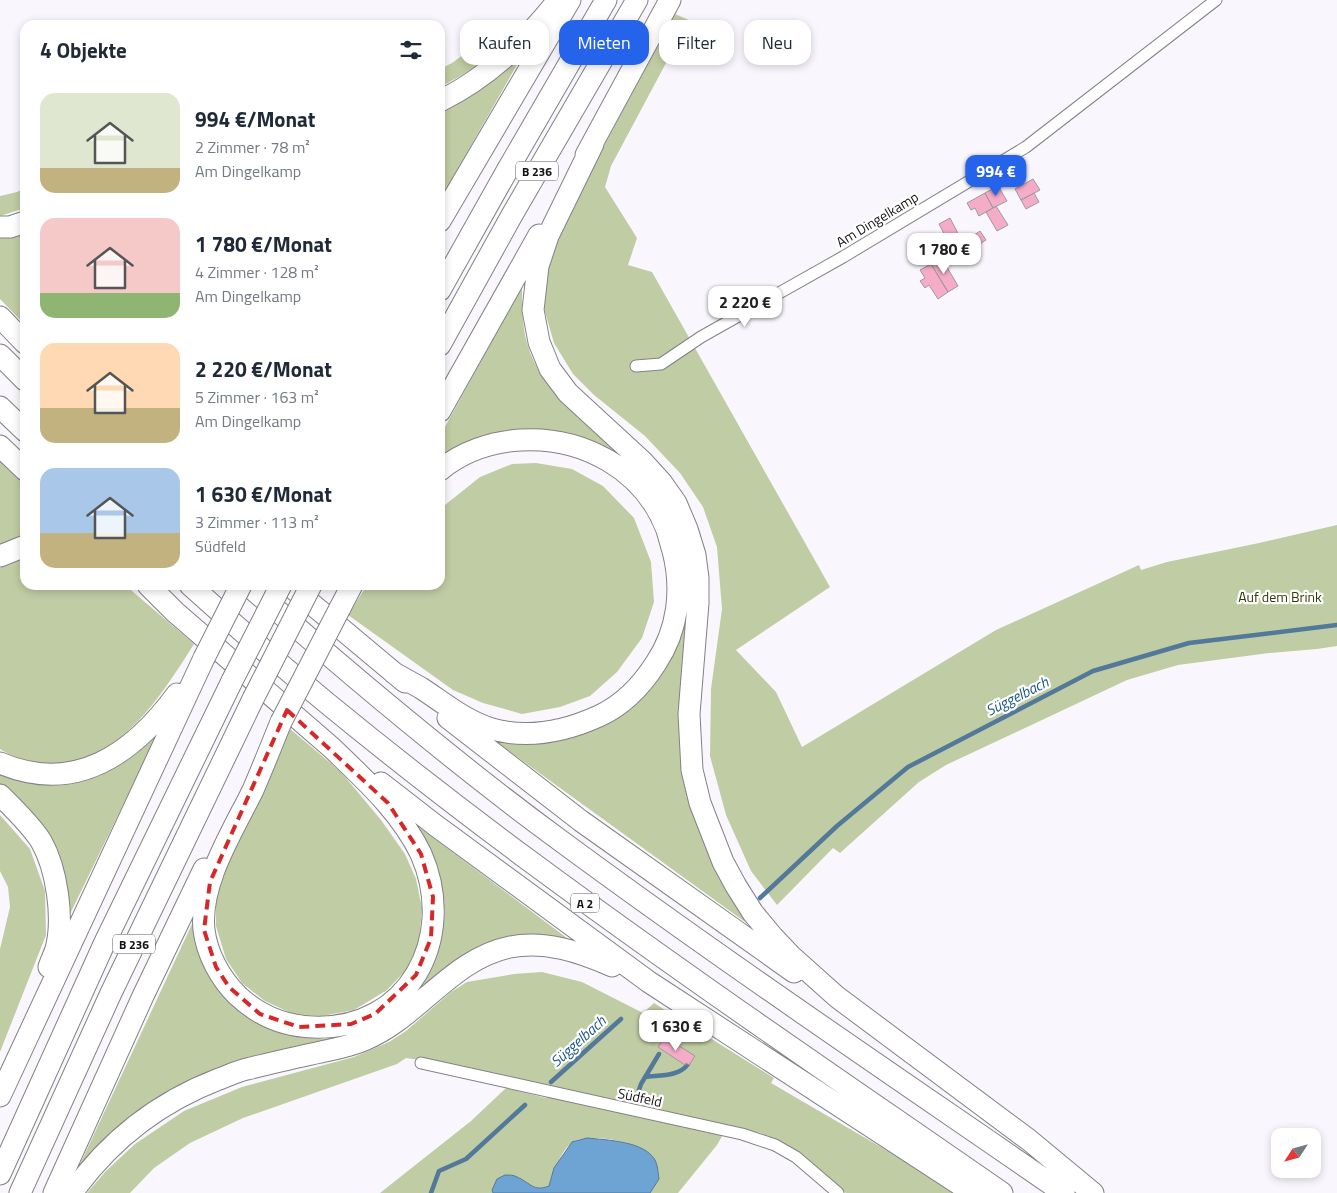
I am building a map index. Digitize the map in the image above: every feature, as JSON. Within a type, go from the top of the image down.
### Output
[{"type":"highway","points":[[445,98],[470,84],[522,42],[558,0]]},
{"type":"highway","points":[[445,212],[570,0]]},
{"type":"highway","name":"B 236","points":[[445,281],[606,0]]},
{"type":"highway","name":"B 236","points":[[445,335],[516,208],[637,0]]},
{"type":"highway","points":[[670,0],[593,144],[548,236],[538,266],[533,310],[539,342],[550,369],[568,394],[643,462],[662,483],[676,504],[687,529],[695,554],[698,578],[698,603],[689,714],[692,770],[700,803],[723,862],[736,886],[753,913],[790,956],[837,997],[1029,1140],[1094,1193]]},
{"type":"highway","points":[[445,402],[519,268],[593,144]]},
{"type":"highway","points":[[0,227],[10,227],[20,224]]},
{"type":"highway","points":[[0,317],[20,338]]},
{"type":"highway","points":[[0,355],[20,375]]},
{"type":"highway","points":[[0,408],[20,426]]},
{"type":"highway","points":[[394,674],[419,687],[471,721],[493,729],[522,733],[546,732],[573,726],[592,719],[607,712],[630,696],[652,670],[672,632],[678,601],[677,567],[666,529],[652,502],[632,478],[609,460],[563,441],[508,440],[484,446],[464,455],[445,467]]},
{"type":"highway","points":[[0,446],[20,465]]},
{"type":"highway","points":[[0,556],[20,548]]},
{"type":"highway","points":[[145,590],[175,612]]},
{"type":"highway","points":[[153,590],[175,612],[332,748],[388,804],[421,854],[429,877],[434,918],[425,958],[416,975],[395,999],[375,1014],[351,1024],[324,1028],[300,1027],[281,1023],[260,1014],[228,986],[216,967],[204,930],[205,905],[210,882],[219,859],[254,788],[281,722]]},
{"type":"highway","name":"A 2","points":[[196,590],[312,690],[424,781],[522,857],[678,969],[1002,1193]]},
{"type":"highway","points":[[0,1096],[204,658],[238,590]]},
{"type":"highway","name":"A 2","points":[[254,590],[431,741],[560,840],[785,1000],[1064,1193]]},
{"type":"highway","name":"B 236","points":[[0,1174],[105,942],[278,590]]},
{"type":"highway","points":[[295,590],[468,734],[581,821],[813,986],[837,997]]},
{"type":"highway","name":"B 236","points":[[20,1193],[111,993],[253,699],[308,590]]},
{"type":"highway","points":[[54,1193],[143,996],[219,839],[257,762],[281,722],[349,590]]},
{"type":"highway","points":[[0,762],[33,774],[55,774],[74,772],[119,754],[162,714],[204,658]]},
{"type":"highway","points":[[332,748],[361,767],[435,825],[649,982],[973,1193]]},
{"type":"highway","points":[[0,795],[23,818],[41,841],[52,868],[58,898],[59,924],[56,949],[48,970],[0,1077]]},
{"type":"highway","points":[[72,1193],[102,1156],[125,1134],[157,1110],[186,1093],[244,1069],[344,1047],[364,1040],[401,1019],[451,977],[489,954],[531,945],[569,949],[589,955],[649,982]]},
{"type":"street","name":"Am Dingelkamp","points":[[636,366],[661,364],[701,337],[843,257],[1026,147],[1216,0]]},
{"type":"street","name":"Südfeld","points":[[421,1063],[742,1134],[774,1145],[796,1157],[838,1193]]},
{"type":"highlighted area","points":[[287,710],[388,803],[421,854],[433,897],[431,938],[416,975],[375,1014],[351,1024],[299,1027],[260,1014],[229,987],[216,967],[204,930],[210,882]]},
{"type":"green space","points":[[675,14],[689,20],[672,20]]},
{"type":"green space","name":"Auf dem Brink","points":[[659,44],[659,65],[665,65],[611,166],[605,187],[637,238],[628,265],[652,272],[830,587],[736,650],[776,692],[802,747],[996,630],[1139,565],[1141,570],[1167,562],[1337,525],[1337,646],[1178,665],[1127,680],[946,765],[919,782],[840,853],[833,848],[777,905],[751,871],[726,815],[710,756],[711,689],[722,609],[717,547],[703,507],[680,473],[645,436],[594,395],[573,374],[554,343],[543,305],[542,281],[556,235]]},
{"type":"green space","points":[[460,57],[460,65],[478,65],[445,84],[445,66]]},
{"type":"green space","points":[[501,65],[517,65],[445,191],[445,104]]},
{"type":"green space","points":[[20,190],[20,210],[0,216],[0,196]]},
{"type":"green space","points":[[20,230],[20,320],[0,299],[0,235]]},
{"type":"green space","points":[[522,286],[525,336],[535,363],[545,381],[574,412],[638,468],[665,502],[680,531],[688,563],[690,585],[690,608],[680,698],[679,721],[682,765],[693,810],[719,874],[740,908],[759,932],[491,738],[517,743],[537,743],[568,738],[582,733],[610,720],[622,711],[657,675],[669,656],[681,624],[685,598],[685,571],[680,545],[670,520],[657,497],[641,477],[621,460],[598,446],[578,439],[558,433],[538,431],[497,435],[466,444],[445,457],[445,427]]},
{"type":"green space","points":[[0,460],[20,479],[20,540],[0,546]]},
{"type":"green space","points":[[536,463],[572,469],[603,486],[634,518],[651,562],[654,602],[642,638],[617,672],[590,696],[560,707],[522,714],[483,703],[453,690],[348,615],[364,590],[445,590],[445,505],[480,477],[512,464]]},
{"type":"green space","points":[[20,560],[20,590],[131,590],[194,644],[152,706],[116,741],[95,753],[72,761],[47,763],[17,757],[0,749],[0,568]]},
{"type":"green space","points":[[289,728],[341,772],[381,820],[405,854],[416,879],[422,908],[419,942],[407,969],[387,990],[354,1010],[322,1016],[293,1014],[265,1001],[242,983],[226,959],[216,926],[216,897],[228,855]]},
{"type":"green space","points":[[152,735],[156,737],[68,918],[65,889],[0,787],[0,773],[14,779],[50,783]]},
{"type":"green space","points":[[0,815],[30,849],[45,891],[46,935],[0,1052],[0,949],[10,907],[8,887],[0,871]]},
{"type":"green space","points":[[411,821],[571,941],[534,938],[370,1030],[223,1070],[75,1175],[193,922],[195,922],[253,1019],[273,1031],[299,1037],[324,1039],[348,1035],[420,986],[432,965],[441,939],[445,912],[438,878]]},
{"type":"green space","points":[[542,972],[582,982],[643,1013],[654,1003],[774,1078],[771,1083],[898,1157],[953,1193],[846,1193],[796,1152],[761,1133],[728,1126],[717,1145],[678,1193],[650,1193],[659,1179],[656,1162],[640,1148],[617,1140],[592,1138],[581,1139],[569,1145],[558,1162],[549,1186],[540,1188],[532,1186],[517,1177],[492,1190],[493,1193],[380,1193],[471,1121],[506,1088],[546,1098],[553,1092],[439,1063],[406,1058],[397,1064],[243,1118],[190,1143],[154,1168],[130,1193],[87,1193],[106,1171],[135,1144],[184,1111],[242,1087],[354,1057],[389,1042],[406,1031],[451,992],[467,982],[514,974]]},
{"type":"water","points":[[587,1138],[634,1145],[650,1154],[656,1162],[659,1179],[650,1193],[493,1193],[492,1190],[497,1179],[505,1175],[516,1176],[539,1188],[549,1186],[554,1168],[572,1142]]},
{"type":"building","points":[[1033,179],[1040,190],[1021,200],[1015,189]]},
{"type":"building","points":[[998,186],[1007,201],[993,208],[985,193]]},
{"type":"building","points":[[985,193],[993,208],[979,216],[975,208],[971,210],[967,203]]},
{"type":"building","points":[[1034,193],[1039,202],[1026,209],[1021,200]]},
{"type":"building","points":[[996,206],[1008,225],[997,231],[986,212]]},
{"type":"building","points":[[950,218],[963,243],[952,249],[939,224]]},
{"type":"building","points":[[980,231],[986,240],[980,244],[974,235]]},
{"type":"building","points":[[963,243],[966,249],[955,255],[952,249]]},
{"type":"building","points":[[966,249],[970,255],[960,260],[956,255]]},
{"type":"building","points":[[934,251],[939,259],[929,265],[924,256]]},
{"type":"building","points":[[941,257],[958,286],[948,292],[931,264]]},
{"type":"building","points":[[931,264],[948,292],[938,299],[929,285],[925,288],[920,281],[925,278],[920,270]]},
{"type":"building","points":[[665,1037],[695,1056],[689,1065],[686,1063],[685,1065],[658,1047]]},
{"type":"waterway","name":"Süggelbach","points":[[760,898],[837,826],[908,767],[1093,671],[1189,643],[1337,625]]},
{"type":"waterway","name":"Süggelbach","points":[[551,1082],[621,1019]]},
{"type":"waterway","points":[[639,1090],[659,1054]]},
{"type":"waterway","points":[[645,1077],[674,1073],[688,1064]]},
{"type":"waterway","name":"Süggelbach","points":[[431,1193],[439,1171],[466,1159],[525,1105]]}]
